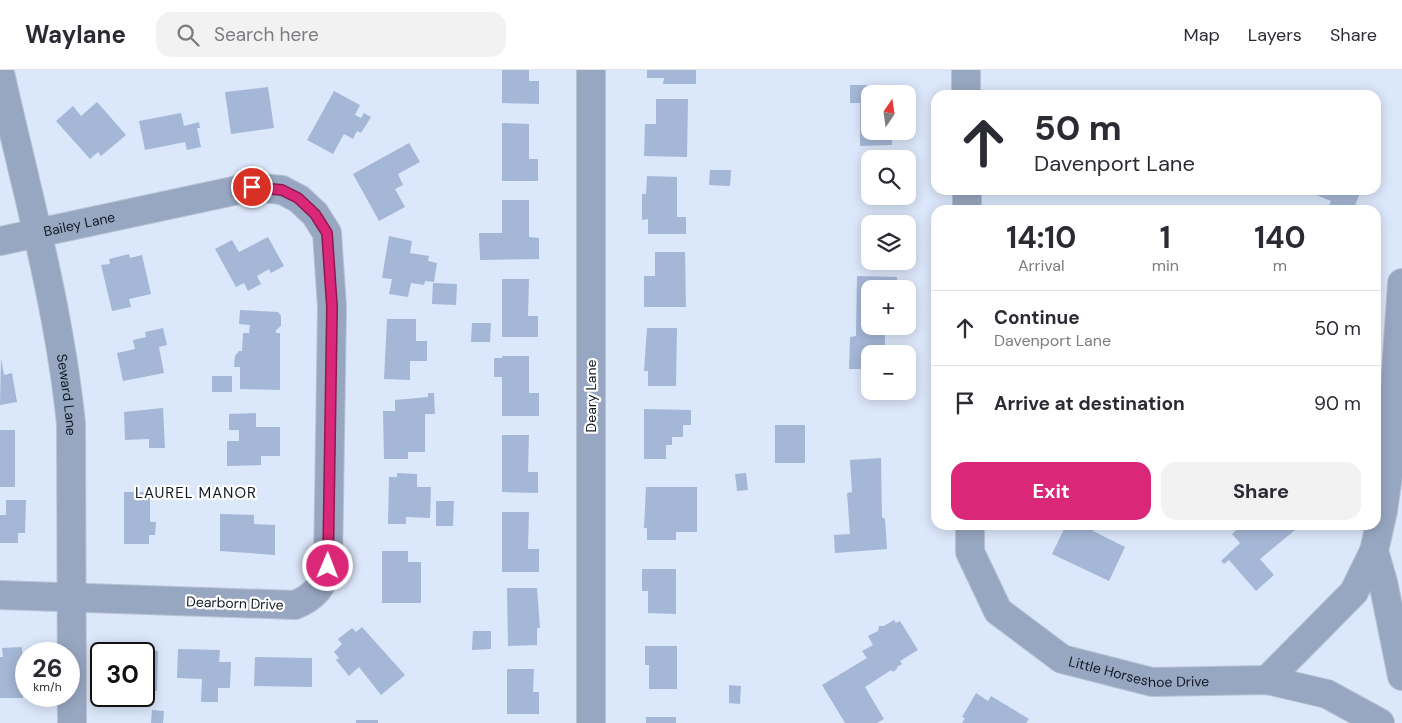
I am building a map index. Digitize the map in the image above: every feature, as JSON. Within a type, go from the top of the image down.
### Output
[{"type":"street","name":"Deary Lane","points":[[591,70],[591,722]]},
{"type":"street","points":[[966,70],[966,90]]},
{"type":"street","name":"Seward Lane","points":[[0,73],[56,323],[72,424],[72,723]]},
{"type":"street","name":"Bailey Lane","points":[[0,241],[252,187],[270,188],[298,198],[315,214],[327,233],[332,307],[331,415]]},
{"type":"street","points":[[1381,520],[1390,462],[1402,283]]},
{"type":"street","name":"Dearborn Drive","points":[[0,595],[294,605],[308,599],[318,590],[324,580],[328,566],[331,415]]},
{"type":"street","name":"Little Horseshoe Drive","points":[[970,530],[970,552],[998,611],[1062,659],[1152,682],[1267,680],[1327,694],[1380,723]]},
{"type":"street","points":[[1267,680],[1354,592],[1374,551],[1379,530]]},
{"type":"street","points":[[1374,551],[1383,582],[1402,676]]},
{"type":"building","points":[[502,70],[529,70],[529,81],[539,81],[539,104],[502,103]]},
{"type":"building","points":[[647,70],[696,70],[696,84],[663,84],[664,78],[647,78]]},
{"type":"building","points":[[850,85],[861,85],[861,140],[892,140],[892,145],[860,146],[860,103],[850,103]]},
{"type":"building","points":[[268,87],[274,128],[231,134],[225,92]]},
{"type":"building","points":[[334,91],[360,105],[355,115],[361,118],[364,113],[371,117],[361,133],[357,131],[353,139],[344,134],[333,154],[307,140]]},
{"type":"building","points":[[656,99],[688,99],[687,157],[644,156],[645,124],[656,124]]},
{"type":"building","points":[[97,102],[126,135],[101,156],[98,152],[90,159],[56,121],[73,106],[81,116]]},
{"type":"building","points":[[181,113],[184,126],[199,122],[200,128],[197,128],[201,147],[187,150],[185,142],[145,150],[139,121]]},
{"type":"building","points":[[502,123],[529,124],[529,159],[538,159],[538,181],[502,181]]},
{"type":"building","points":[[409,143],[420,162],[398,174],[403,185],[395,189],[405,207],[379,221],[353,174]]},
{"type":"building","points":[[710,170],[731,170],[730,186],[709,185]]},
{"type":"building","points":[[647,176],[677,177],[677,217],[686,217],[686,234],[648,234],[648,219],[642,220],[642,194],[646,194]]},
{"type":"building","points":[[1316,195],[1359,195],[1355,205],[1329,205],[1331,201]]},
{"type":"building","points":[[502,200],[529,200],[529,237],[539,238],[539,259],[480,260],[479,233],[502,233]]},
{"type":"building","points":[[389,236],[412,241],[410,253],[429,256],[428,261],[437,263],[434,282],[425,281],[424,285],[411,283],[408,297],[389,294],[392,279],[382,278]]},
{"type":"building","points":[[268,237],[284,266],[271,273],[269,269],[257,276],[261,284],[248,291],[244,283],[236,287],[215,249],[232,240],[239,252]]},
{"type":"building","points":[[655,252],[685,252],[686,307],[644,307],[644,276],[655,276]]},
{"type":"building","points":[[129,254],[130,258],[142,255],[151,294],[129,299],[131,307],[112,311],[101,265],[110,264],[109,259]]},
{"type":"building","points":[[857,276],[897,277],[897,280],[861,280],[861,335],[885,335],[885,345],[861,345],[861,369],[849,369],[850,337],[856,336]]},
{"type":"building","points":[[502,279],[529,279],[528,316],[538,316],[538,337],[502,337]]},
{"type":"building","points":[[433,283],[457,284],[456,305],[432,304]]},
{"type":"building","points":[[240,310],[278,312],[281,316],[281,326],[276,330],[276,333],[280,333],[280,390],[240,389],[240,367],[234,367],[235,356],[239,351],[242,351],[243,333],[249,333],[250,325],[239,324]]},
{"type":"building","points":[[387,319],[416,319],[416,341],[427,341],[427,361],[410,361],[410,380],[384,379]]},
{"type":"building","points":[[472,323],[491,323],[490,342],[471,342]]},
{"type":"building","points":[[163,328],[167,345],[159,347],[164,373],[123,381],[117,353],[135,349],[133,340],[146,337],[145,332]]},
{"type":"building","points":[[647,328],[677,328],[676,386],[648,386],[648,371],[644,371]]},
{"type":"building","points":[[502,356],[529,356],[529,393],[539,393],[539,416],[502,416],[502,377],[494,377],[494,358],[502,358]]},
{"type":"building","points":[[1,358],[4,375],[12,373],[17,402],[0,405]]},
{"type":"building","points":[[212,376],[232,376],[232,392],[212,392]]},
{"type":"building","points":[[428,393],[434,393],[435,414],[425,414],[425,452],[408,452],[408,459],[384,459],[383,411],[395,411],[395,400],[428,397]]},
{"type":"building","points":[[163,408],[165,448],[149,448],[149,439],[125,440],[124,412]]},
{"type":"building","points":[[644,409],[691,410],[691,425],[683,425],[683,437],[672,437],[672,445],[666,445],[666,459],[644,459]]},
{"type":"building","points":[[256,413],[256,427],[280,427],[280,456],[261,456],[261,465],[227,466],[227,441],[239,441],[239,430],[229,430],[229,414]]},
{"type":"building","points":[[775,425],[805,425],[805,463],[775,463]]},
{"type":"building","points":[[0,430],[15,430],[15,487],[0,487]]},
{"type":"building","points":[[502,435],[529,435],[528,472],[538,472],[538,493],[502,492]]},
{"type":"building","points":[[881,458],[882,517],[885,519],[887,549],[835,553],[834,535],[850,534],[847,493],[852,492],[850,460]]},
{"type":"building","points":[[397,473],[417,474],[417,487],[431,487],[430,518],[406,517],[406,524],[388,524],[389,477],[397,477]]},
{"type":"building","points":[[746,473],[748,490],[737,491],[735,474]]},
{"type":"building","points":[[646,487],[697,487],[697,532],[676,532],[676,540],[647,540],[647,528],[644,528]]},
{"type":"building","points":[[124,492],[150,492],[150,522],[156,522],[155,535],[149,535],[149,544],[124,544]]},
{"type":"building","points":[[6,500],[26,500],[25,533],[18,533],[18,543],[0,543],[0,515],[6,515]]},
{"type":"building","points":[[436,501],[454,501],[453,526],[436,526]]},
{"type":"building","points":[[502,512],[529,512],[528,549],[539,549],[539,572],[502,572]]},
{"type":"building","points":[[220,514],[254,515],[254,524],[275,525],[275,555],[220,551]]},
{"type":"building","points":[[1064,530],[1094,530],[1125,547],[1109,581],[1052,554]]},
{"type":"building","points":[[1236,530],[1295,530],[1260,559],[1274,575],[1256,591],[1229,560],[1224,564],[1221,561],[1240,543],[1232,534]]},
{"type":"building","points":[[382,551],[408,551],[408,562],[421,562],[421,603],[382,603]]},
{"type":"building","points":[[642,569],[676,569],[676,614],[648,613],[648,591],[642,591]]},
{"type":"building","points":[[507,588],[537,588],[540,628],[537,628],[537,645],[508,646]]},
{"type":"building","points":[[894,620],[896,623],[900,621],[918,650],[900,661],[902,664],[893,672],[891,670],[865,687],[884,719],[877,723],[845,723],[822,685],[867,658],[862,651],[873,645],[868,636],[878,631],[879,626],[884,626]]},
{"type":"building","points":[[362,627],[405,675],[381,695],[359,667],[349,676],[336,660],[339,658],[334,652],[342,644],[338,639],[352,628],[356,632]]},
{"type":"building","points":[[473,631],[491,631],[491,649],[472,650]]},
{"type":"building","points":[[645,646],[677,646],[677,689],[649,689],[649,665],[645,665]]},
{"type":"building","points":[[15,647],[15,698],[0,698],[0,657],[3,657],[2,648]]},
{"type":"building","points":[[178,649],[220,650],[219,662],[231,662],[230,688],[218,688],[218,702],[201,702],[202,679],[177,678]]},
{"type":"building","points":[[155,651],[158,651],[157,691],[155,691]]},
{"type":"building","points":[[255,657],[312,658],[312,687],[254,686]]},
{"type":"building","points":[[507,669],[534,669],[533,692],[539,692],[539,714],[507,714]]},
{"type":"building","points":[[729,685],[741,686],[740,704],[729,703]]},
{"type":"building","points":[[976,693],[988,701],[991,696],[1029,719],[1026,723],[962,723],[965,718],[962,717]]},
{"type":"building","points":[[152,710],[164,711],[163,723],[151,723]]},
{"type":"building","points":[[646,717],[676,717],[676,723],[646,723]]},
{"type":"building","points":[[356,720],[378,720],[378,723],[356,723]]},
{"type":"district","name":"LAUREL MANOR","points":[[196,493]]},
{"type":"route","points":[[252,187],[282,190],[298,198],[315,214],[327,233],[332,307],[328,566]]}]
